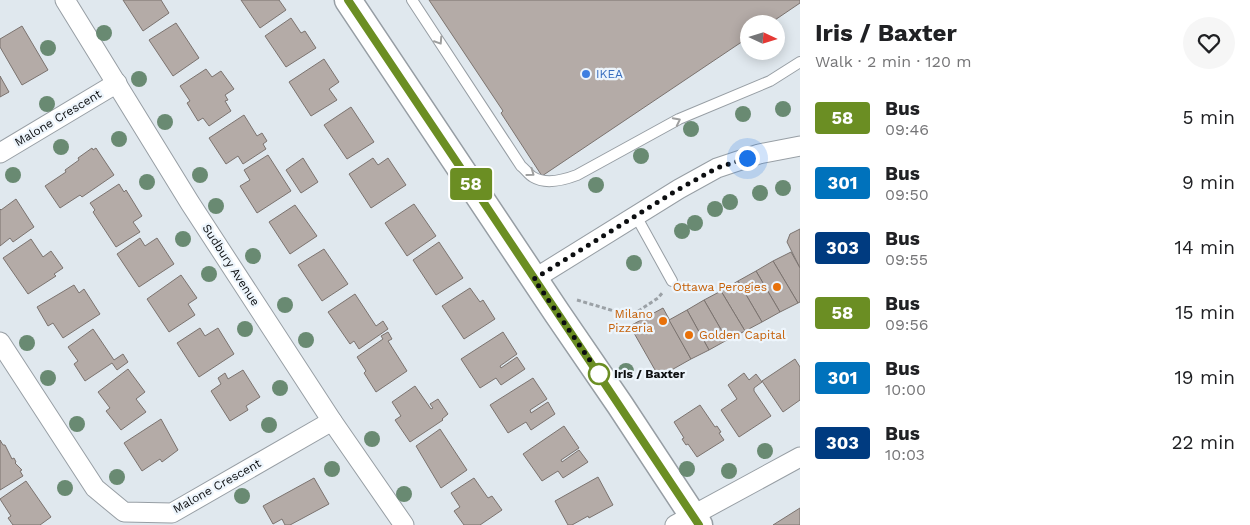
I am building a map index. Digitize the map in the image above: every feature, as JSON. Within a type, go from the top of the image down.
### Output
[{"type":"street","name":"Sudbury Avenue","points":[[65,0],[190,203],[332,421],[404,525]]},
{"type":"street","points":[[348,0],[620,405],[689,522],[800,457]]},
{"type":"street","name":"Malone Crescent","points":[[0,153],[117,83]]},
{"type":"street","points":[[534,279],[717,168],[759,154],[800,146]]},
{"type":"street","name":"Malone Crescent","points":[[0,342],[94,488],[124,512],[172,513],[332,421]]},
{"type":"lane","points":[[412,0],[521,166],[533,177],[545,180],[565,179],[577,174],[679,119],[770,81],[800,62]]},
{"type":"lane","points":[[636,216],[672,281]]},
{"type":"path","points":[[574,299],[631,316],[658,298],[672,281]]},
{"type":"building","points":[[123,0],[161,0],[169,13],[143,31]]},
{"type":"building","points":[[241,0],[279,0],[286,10],[260,28]]},
{"type":"building","name":"IKEA","points":[[429,0],[800,0],[800,3],[782,15],[740,15],[740,43],[542,176],[501,113],[503,111]]},
{"type":"building","points":[[291,18],[301,33],[305,31],[316,48],[286,67],[265,36]]},
{"type":"building","points":[[176,23],[199,58],[173,76],[149,40]]},
{"type":"building","points":[[22,26],[48,70],[22,85],[0,47],[0,39]]},
{"type":"building","points":[[324,59],[339,82],[329,89],[337,100],[311,116],[289,82]]},
{"type":"building","points":[[206,69],[212,77],[221,71],[234,89],[225,95],[228,100],[225,101],[231,111],[209,126],[203,118],[198,121],[187,103],[190,101],[180,86]]},
{"type":"building","points":[[0,76],[9,92],[0,97]]},
{"type":"building","points":[[351,107],[374,142],[347,159],[324,125]]},
{"type":"building","points":[[244,115],[257,136],[262,133],[267,141],[263,144],[266,149],[243,164],[238,156],[226,164],[209,138]]},
{"type":"building","points":[[92,148],[93,150],[96,148],[114,175],[82,197],[80,195],[60,208],[45,186],[66,172],[65,170],[79,160],[78,158]]},
{"type":"building","points":[[268,155],[291,191],[257,213],[240,186],[250,180],[244,170]]},
{"type":"building","points":[[303,158],[318,182],[301,193],[286,170]]},
{"type":"building","points":[[373,158],[378,165],[388,158],[406,185],[371,208],[349,174]]},
{"type":"building","points":[[119,184],[124,192],[126,190],[142,216],[133,222],[140,232],[116,247],[93,212],[95,210],[90,203]]},
{"type":"building","points":[[16,199],[34,227],[13,242],[10,238],[0,246],[0,209]]},
{"type":"building","points":[[414,204],[436,236],[407,256],[385,223]]},
{"type":"building","points":[[295,205],[317,236],[290,254],[269,222]]},
{"type":"building","points":[[800,229],[800,268],[787,242],[790,234]]},
{"type":"building","points":[[140,238],[145,246],[157,238],[174,264],[139,287],[117,254]]},
{"type":"building","points":[[31,239],[43,257],[51,251],[63,268],[54,274],[56,276],[28,294],[3,258]]},
{"type":"building","points":[[439,242],[463,278],[436,295],[413,260]]},
{"type":"building","points":[[324,249],[348,284],[322,301],[298,265]]},
{"type":"building","points":[[791,252],[800,268],[800,302],[798,303],[773,261]]},
{"type":"building","name":"Ottawa Perogies","points":[[773,261],[798,303],[780,312],[756,271]]},
{"type":"building","points":[[756,271],[780,312],[762,322],[738,281]]},
{"type":"building","points":[[181,275],[197,298],[188,304],[195,315],[169,332],[147,299]]},
{"type":"building","points":[[738,281],[762,322],[745,331],[721,291]]},
{"type":"building","points":[[74,285],[79,293],[84,289],[100,314],[63,338],[53,323],[48,326],[37,307]]},
{"type":"building","points":[[470,288],[480,302],[483,300],[495,319],[464,339],[442,306]]},
{"type":"building","points":[[721,291],[745,331],[727,340],[704,300]]},
{"type":"building","points":[[355,294],[376,326],[383,321],[388,329],[359,349],[354,341],[350,344],[328,312]]},
{"type":"building","points":[[704,300],[727,340],[709,350],[687,310]]},
{"type":"building","points":[[663,308],[691,359],[659,377],[630,326]]},
{"type":"building","name":"Golden Capital","points":[[687,310],[709,350],[691,359],[669,320]]},
{"type":"building","points":[[200,328],[205,336],[218,328],[234,354],[199,377],[177,343]]},
{"type":"building","points":[[93,329],[114,360],[123,354],[128,362],[117,370],[112,363],[85,381],[74,364],[78,361],[68,347]]},
{"type":"building","points":[[388,332],[392,339],[388,341],[407,371],[376,392],[357,357],[383,339],[381,336]]},
{"type":"building","points":[[503,332],[517,354],[500,366],[501,368],[517,357],[525,369],[501,385],[496,378],[480,388],[461,359]]},
{"type":"building","points":[[795,359],[800,367],[800,400],[783,412],[762,381]]},
{"type":"building","points":[[128,369],[145,392],[136,399],[146,412],[121,430],[106,411],[110,408],[98,392]]},
{"type":"building","points":[[243,370],[260,397],[246,406],[248,410],[230,421],[211,391],[221,384],[218,378],[225,373],[228,379]]},
{"type":"building","points":[[744,373],[749,380],[756,374],[762,382],[754,388],[754,391],[771,416],[739,437],[721,410],[737,399],[728,385]]},
{"type":"building","points":[[533,378],[547,399],[530,410],[531,413],[548,402],[555,414],[531,430],[526,422],[508,433],[490,405]]},
{"type":"building","points":[[415,386],[431,409],[433,408],[430,404],[438,399],[448,414],[443,420],[410,442],[395,420],[401,416],[392,402]]},
{"type":"building","points":[[700,405],[715,427],[717,426],[724,440],[697,457],[682,439],[684,438],[674,422]]},
{"type":"building","points":[[161,419],[178,450],[162,462],[160,459],[142,471],[124,443]]},
{"type":"building","points":[[564,426],[579,448],[561,460],[562,462],[579,450],[588,462],[563,478],[558,471],[542,481],[523,454]]},
{"type":"building","points":[[440,429],[467,470],[441,488],[416,446]]},
{"type":"building","points":[[0,440],[5,445],[12,459],[14,458],[15,463],[22,470],[20,471],[23,476],[0,490]]},
{"type":"building","points":[[598,477],[613,505],[589,518],[588,516],[572,525],[568,525],[555,501]]},
{"type":"building","points":[[314,478],[329,504],[290,525],[285,525],[282,519],[273,524],[263,506]]},
{"type":"building","points":[[474,478],[488,498],[492,496],[502,510],[480,525],[464,525],[454,511],[460,507],[451,493]]},
{"type":"building","points":[[26,481],[51,517],[40,525],[13,525],[8,518],[11,516],[0,499]]},
{"type":"building","points":[[800,508],[800,525],[773,525]]},
{"type":"bus line","name":"58","points":[[348,0],[699,525]]},
{"type":"place","name":"IKEA","points":[[586,74]]},
{"type":"place","name":"Ottawa Perogies","points":[[777,287]]},
{"type":"place","name":"Milano Pizzeria","points":[[663,321]]},
{"type":"place","name":"Golden Capital","points":[[689,335]]},
{"type":"place","name":"Iris / Baxter","points":[[599,374]]},
{"type":"route","points":[[599,374],[602,378],[534,279],[679,189],[717,168],[747,158]]}]
